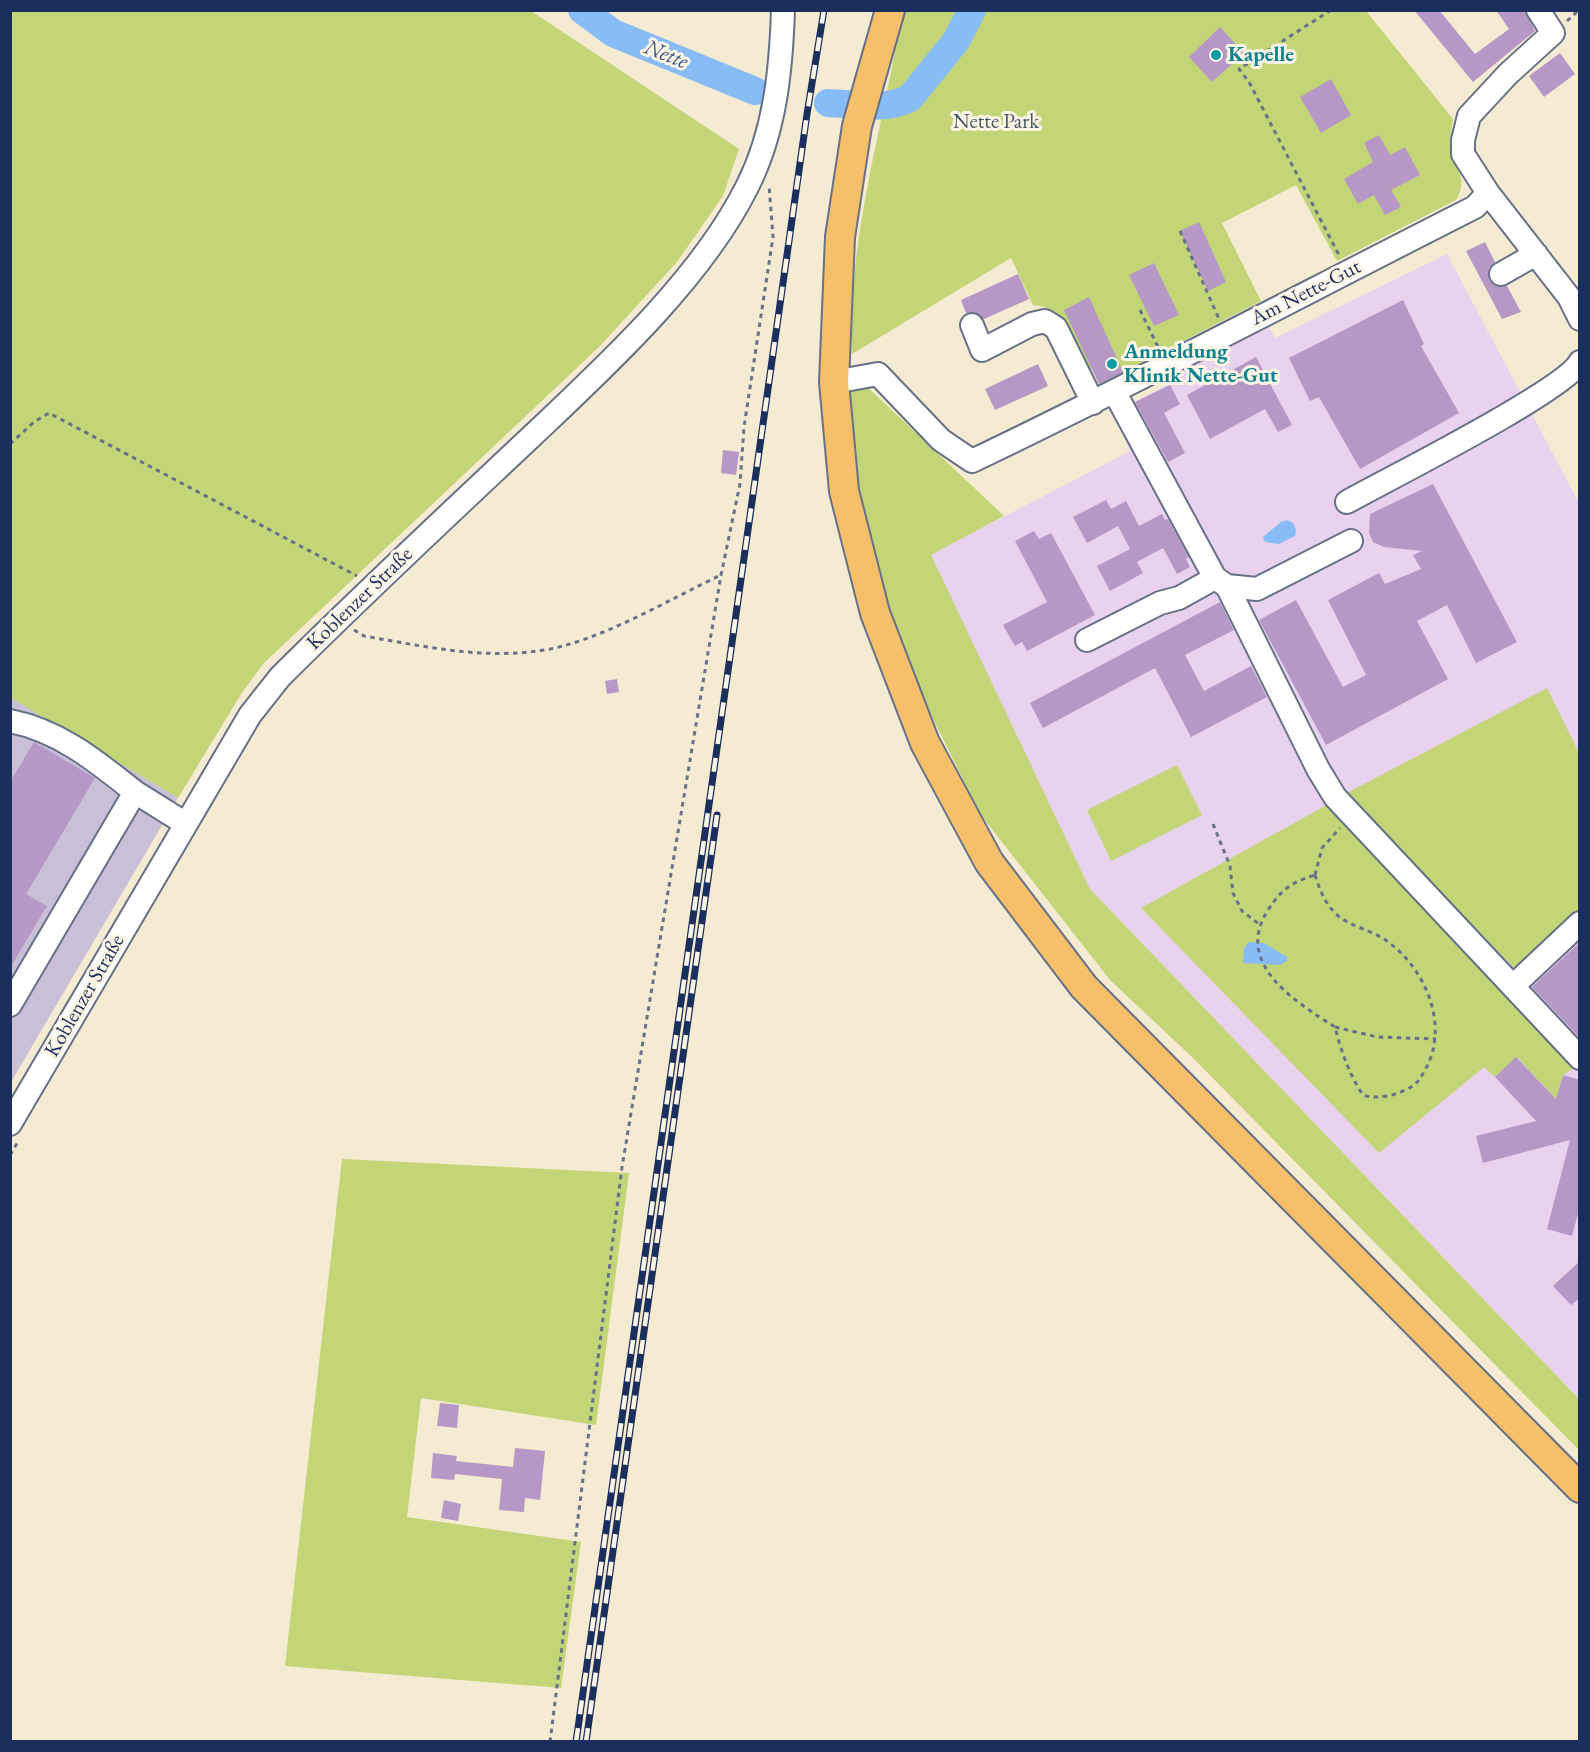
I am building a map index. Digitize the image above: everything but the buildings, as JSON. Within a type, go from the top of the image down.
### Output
[{"type":"main road","points":[[890,10],[857,126],[840,237],[834,382],[844,490],[875,613],[925,743],[989,862],[1084,987],[1580,1488]]},
{"type":"street","name":"Koblenzer Straße","points":[[16,1130],[186,824],[250,716],[280,677],[612,360],[693,269],[723,227],[747,187],[770,124],[782,49],[783,10]]},
{"type":"street","points":[[1543,12],[1553,33],[1508,74],[1469,116],[1463,140],[1464,154],[1488,193],[1569,297],[1580,319]]},
{"type":"street","name":"Am Nette-Gut","points":[[834,382],[878,374],[941,440],[972,461],[1115,393],[1475,207],[1488,193]]},
{"type":"street","points":[[1501,274],[1536,254]]},
{"type":"street","points":[[972,325],[982,350],[1032,324],[1045,321],[1056,328],[1093,403]]},
{"type":"street","points":[[1347,502],[1520,405],[1566,377],[1580,362]]},
{"type":"street","points":[[1115,393],[1221,582],[1318,769],[1335,797],[1580,1058]]},
{"type":"street","points":[[1087,640],[1160,603],[1221,582],[1257,589],[1351,541]]},
{"type":"street","points":[[10,721],[51,734],[83,751],[135,792],[186,824]]},
{"type":"street","points":[[10,1005],[135,792]]},
{"type":"street","points":[[1513,986],[1580,923]]},
{"type":"path","points":[[1331,10],[1239,69],[1249,82],[1347,272]]},
{"type":"path","points":[[550,1742],[622,1167],[720,575],[740,484],[744,428],[773,237],[769,179],[763,194]]},
{"type":"path","points":[[1180,231],[1226,334]]},
{"type":"path","points":[[1140,309],[1167,365]]},
{"type":"path","points":[[10,444],[34,422],[49,413],[374,585]]},
{"type":"path","points":[[351,628],[364,636],[465,652],[539,651],[600,633],[720,575]]},
{"type":"path","points":[[1335,1027],[1340,1050],[1354,1082],[1363,1095],[1369,1097],[1394,1094],[1419,1082],[1433,1057],[1436,1039],[1431,1001],[1410,961],[1375,933],[1338,915],[1322,898],[1315,874],[1322,848],[1331,836],[1354,817]]},
{"type":"path","points":[[1213,824],[1230,866],[1233,893],[1242,910],[1259,924]]},
{"type":"path","points":[[1315,874],[1298,880],[1281,891],[1259,924],[1260,956],[1267,973],[1299,1004],[1335,1027],[1377,1037],[1436,1039]]},
{"type":"path","points":[[10,1155],[16,1130]]},
{"type":"shaded area","points":[[1447,254],[1579,503],[1579,1399],[1090,889],[930,555],[1130,451],[1117,421],[1138,410],[1134,402],[1171,383],[1168,375],[1266,322],[1275,338]]},
{"type":"shaded area","points":[[11,698],[178,798],[11,1082]]},
{"type":"green space","points":[[11,11],[531,11],[739,149],[723,196],[677,262],[600,346],[264,663],[243,691],[178,798],[11,698]]},
{"type":"green space","name":"Nette Park","points":[[902,11],[1366,11],[1453,119],[1450,147],[1460,174],[1460,193],[1456,200],[1337,261],[1296,185],[1222,223],[1261,301],[1123,372],[1116,357],[1079,375],[1045,307],[1033,305],[1011,258],[852,354],[855,269],[861,226]]},
{"type":"green space","points":[[863,383],[1004,516],[931,555],[1090,889],[1579,1399],[1579,1450],[1193,1058],[1110,980],[980,814],[913,678],[880,577],[858,481],[850,389]]},
{"type":"green space","points":[[1547,688],[1579,753],[1579,913],[1515,969],[1345,794]]},
{"type":"green space","points":[[1177,765],[1202,815],[1111,861],[1087,810]]},
{"type":"green space","points":[[1332,802],[1577,1066],[1563,1075],[1556,1099],[1517,1057],[1495,1077],[1484,1067],[1379,1153],[1141,908]]},
{"type":"green space","points":[[342,1159],[629,1173],[596,1425],[421,1398],[407,1517],[581,1542],[561,1688],[285,1666]]},
{"type":"water","points":[[1287,520],[1293,523],[1296,530],[1295,536],[1279,544],[1265,542],[1263,537],[1281,522]]},
{"type":"water","points":[[1249,942],[1264,943],[1287,957],[1287,961],[1280,965],[1243,963],[1244,948]]},
{"type":"waterway","name":"Nette","points":[[582,10],[613,33],[755,91]]},
{"type":"waterway","name":"Nette","points":[[828,103],[880,106],[910,98],[956,41],[972,10]]},
{"type":"railway","points":[[576,1742],[807,114],[824,10]]},
{"type":"railway","points":[[586,1742],[717,815]]},
{"type":"place","name":"Kapelle","points":[[1216,55]]},
{"type":"place","name":"Anmeldung Klinik Nette-Gut","points":[[1112,364]]}]
